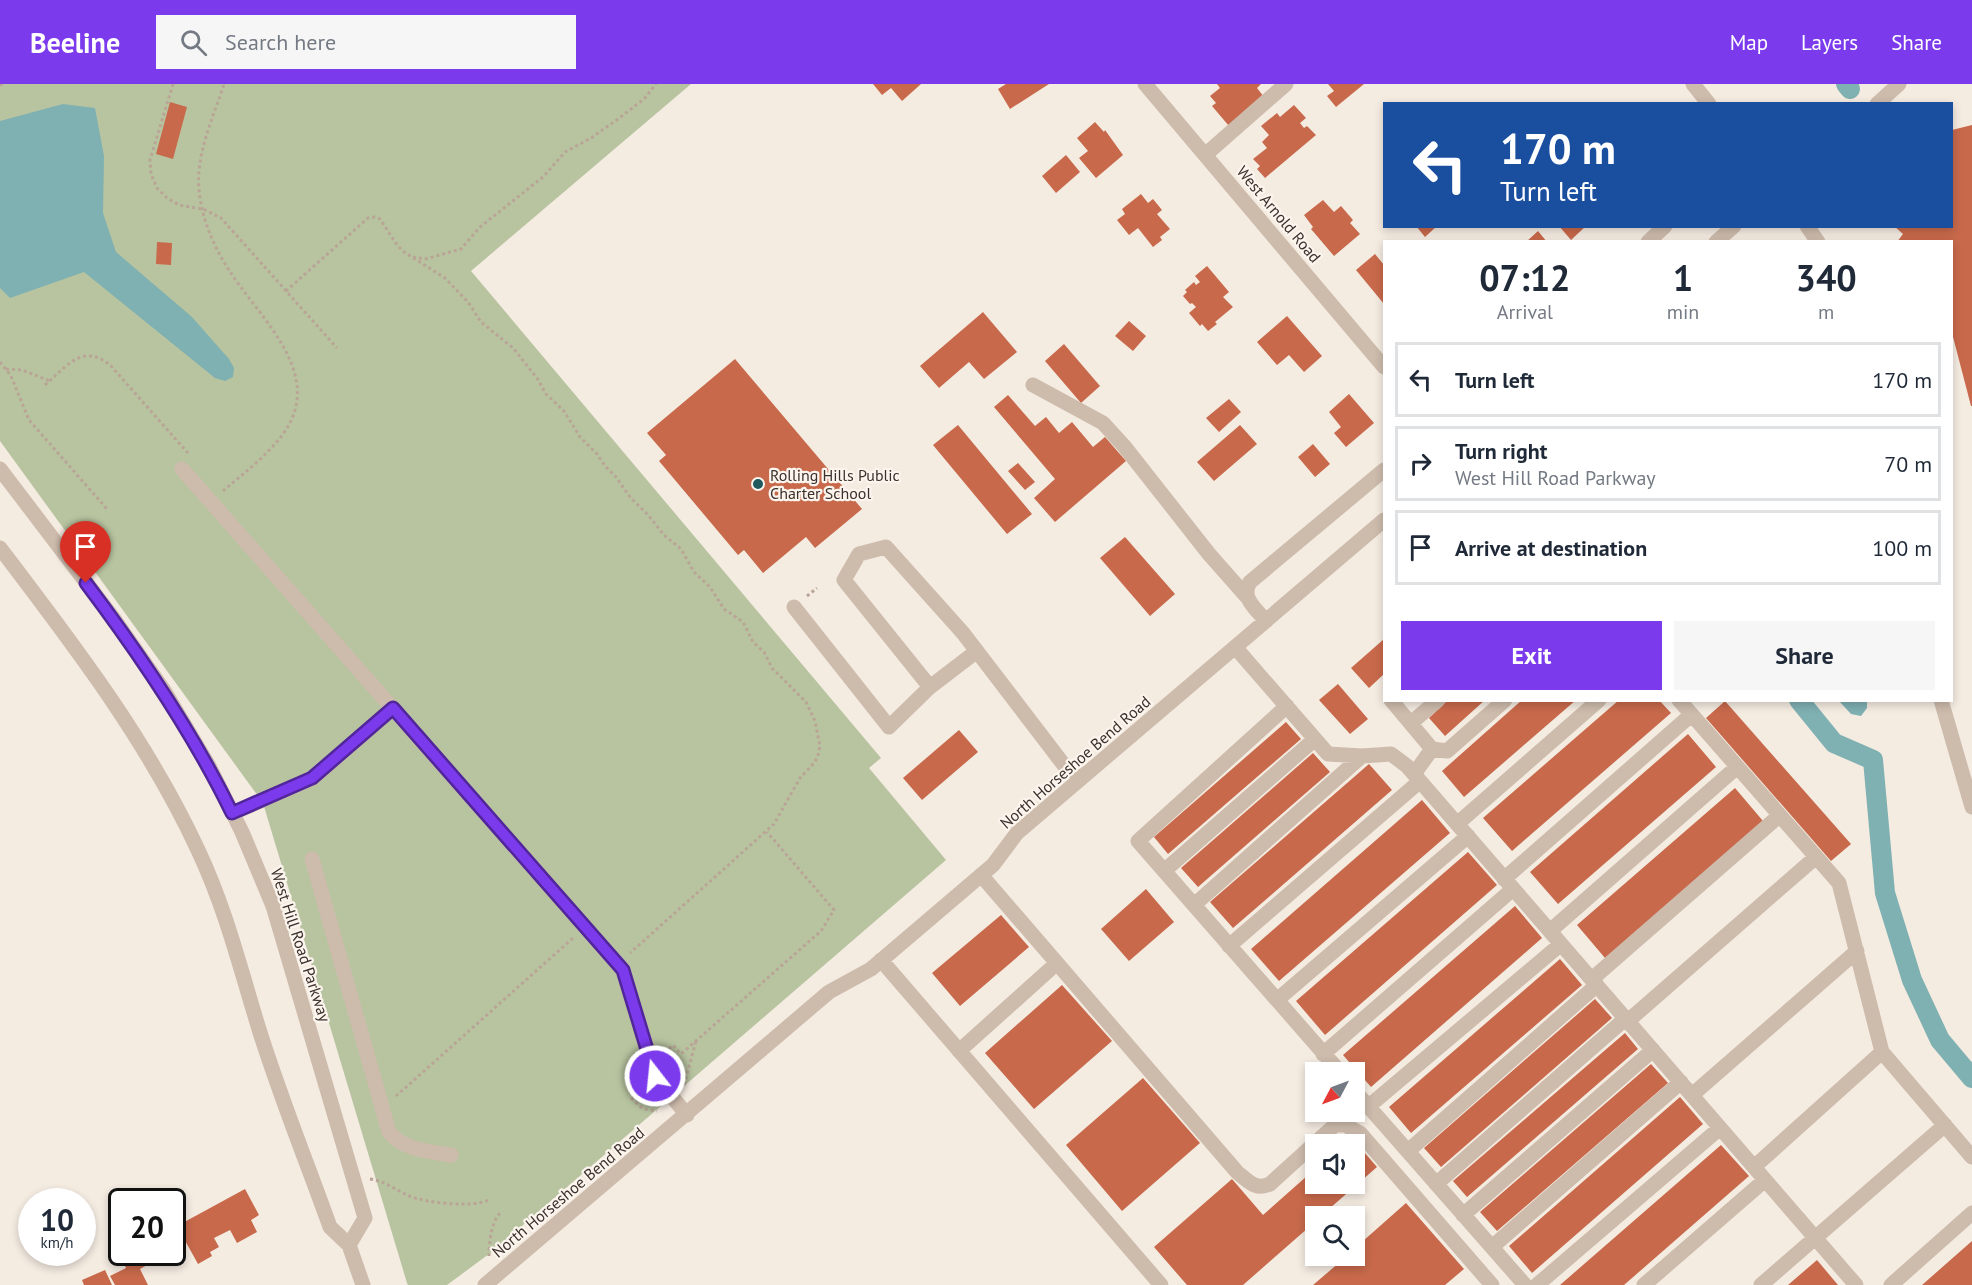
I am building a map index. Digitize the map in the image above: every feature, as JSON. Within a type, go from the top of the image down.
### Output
[{"type":"street","name":"West Arnold Road","points":[[1145,84],[1383,366]]},
{"type":"street","points":[[1205,155],[1286,84]]},
{"type":"street","points":[[1693,84],[1707,102]]},
{"type":"street","points":[[1879,102],[1899,84]]},
{"type":"street","points":[[1650,240],[1663,228]]},
{"type":"street","points":[[1718,240],[1732,228]]},
{"type":"street","points":[[1033,385],[1102,423],[1125,446],[1209,554],[1266,621]]},
{"type":"street","name":"West Hill Road Parkway","points":[[0,469],[114,619],[165,692],[209,766],[232,813],[273,906],[365,1218],[349,1245]]},
{"type":"street","points":[[182,469],[623,970],[655,1076],[687,1115]]},
{"type":"street","points":[[1247,597],[1246,588],[1250,582],[1383,471]]},
{"type":"street","name":"North Horseshoe Bend Road","points":[[485,1285],[829,992],[871,969],[993,865],[1017,833],[1383,521]]},
{"type":"street","points":[[930,687],[844,580],[859,554],[886,547],[977,651],[1067,769],[1084,776]]},
{"type":"street","points":[[0,548],[75,647],[124,718],[167,789],[199,851],[228,922],[261,1036],[330,1227],[349,1245],[363,1285]]},
{"type":"street","points":[[794,607],[889,727],[930,687],[977,651]]},
{"type":"street","points":[[1235,647],[1328,754],[1362,756],[1390,754],[1416,778],[1856,1285]]},
{"type":"street","points":[[1393,702],[1432,749],[1447,751],[1503,702]]},
{"type":"street","points":[[1411,723],[1435,702]]},
{"type":"street","points":[[1457,824],[1597,702]]},
{"type":"street","points":[[1681,702],[1839,883],[1882,1052],[1972,1157]]},
{"type":"street","points":[[1942,702],[1972,807]]},
{"type":"street","points":[[1287,706],[1138,841],[1331,1062]]},
{"type":"street","points":[[232,813],[312,778],[393,708]]},
{"type":"street","points":[[1323,1054],[1691,715]]},
{"type":"street","points":[[1164,871],[1315,739]]},
{"type":"street","points":[[1229,946],[1416,778],[1432,749]]},
{"type":"street","points":[[1194,905],[1362,756]]},
{"type":"street","points":[[1550,931],[1737,767]]},
{"type":"street","points":[[1408,1151],[1779,816]]},
{"type":"street","points":[[1277,1000],[1468,836]]},
{"type":"street","points":[[1436,1184],[1816,857]]},
{"type":"street","points":[[312,859],[389,1132],[397,1142],[409,1148],[451,1155]]},
{"type":"street","points":[[981,875],[1238,1172],[1252,1185],[1263,1187],[1270,1184],[1335,1125],[1345,1125],[1360,1133],[1492,1285]]},
{"type":"street","points":[[1369,1106],[1561,944]]},
{"type":"street","points":[[1692,1095],[1857,951]]},
{"type":"street","points":[[880,960],[1161,1285]]},
{"type":"street","points":[[960,1051],[1057,963]]},
{"type":"street","points":[[1463,1215],[1653,1050]]},
{"type":"street","points":[[1754,1167],[1882,1052]]},
{"type":"street","points":[[1492,1247],[1681,1082]]},
{"type":"street","points":[[1365,1102],[1525,1285]]},
{"type":"street","points":[[1761,1285],[1945,1125]]},
{"type":"street","points":[[1537,1285],[1720,1128]]},
{"type":"street","points":[[1644,1285],[1765,1180]]},
{"type":"street","points":[[1891,1285],[1972,1213]]},
{"type":"path","points":[[172,84],[150,160],[151,174],[157,188],[166,198],[178,205],[191,209],[203,209],[221,218],[337,348]]},
{"type":"path","points":[[222,492],[262,457],[283,434],[296,408],[297,391],[296,375],[284,348],[218,252],[210,236],[203,209],[200,190],[200,154],[224,84]]},
{"type":"path","points":[[411,257],[425,259],[461,249],[480,227],[543,177],[566,152],[618,119],[644,99],[656,84]]},
{"type":"path","points":[[286,291],[368,218],[380,219],[397,245],[411,257],[445,278],[468,302],[481,322],[513,348],[537,378],[546,394],[564,411],[580,436],[616,477],[630,497],[664,535],[681,549],[694,572],[710,587],[724,609],[743,622],[753,642],[764,652],[772,668],[806,702],[818,730],[820,746],[818,755],[815,762],[800,778],[781,814],[767,832],[630,953]]},
{"type":"path","points":[[0,362],[11,376],[29,420],[107,509]]},
{"type":"path","points":[[5,369],[22,370],[50,381]]},
{"type":"path","points":[[664,1053],[674,1045],[681,1054],[825,927],[834,910],[767,832]]},
{"type":"path","points":[[393,1099],[577,934]]},
{"type":"path","points":[[684,1085],[696,1040]]},
{"type":"path","points":[[631,1098],[643,1108],[657,1111]]},
{"type":"path","points":[[369,1179],[379,1180],[426,1202],[480,1204],[489,1200]]},
{"type":"path","points":[[489,1256],[496,1216],[500,1213]]},
{"type":"green space","points":[[0,84],[691,84],[471,271],[881,758],[869,768],[946,860],[493,1251],[447,1285],[408,1285],[407,1283],[263,803],[0,441]]},
{"type":"water","points":[[63,104],[95,108],[104,156],[103,213],[116,252],[192,317],[229,359],[234,368],[233,377],[225,381],[215,378],[84,272],[10,298],[0,288],[0,121]]},
{"type":"water","points":[[1840,702],[1867,702],[1867,708],[1861,716],[1851,714]]},
{"type":"building","points":[[873,84],[921,84],[902,101],[891,88],[882,95]]},
{"type":"building","points":[[1006,84],[1049,84],[1010,109],[998,89]]},
{"type":"building","points":[[1217,84],[1261,84],[1257,88],[1264,97],[1229,126],[1212,106],[1216,103],[1210,96],[1220,88]]},
{"type":"building","points":[[1328,84],[1364,84],[1336,107],[1327,96],[1334,91]]},
{"type":"building","points":[[170,102],[187,107],[173,159],[156,154]]},
{"type":"building","points":[[1294,105],[1306,118],[1300,123],[1316,135],[1265,178],[1257,169],[1260,166],[1253,159],[1267,148],[1262,142],[1269,135],[1261,126],[1277,113],[1280,117]]},
{"type":"building","points":[[1095,122],[1104,132],[1105,130],[1123,155],[1096,178],[1079,158],[1088,151],[1077,138]]},
{"type":"building","points":[[1972,125],[1972,406],[1953,337],[1953,240],[1898,240],[1903,234],[1896,228],[1953,228],[1953,130]]},
{"type":"building","points":[[1066,155],[1080,172],[1056,193],[1042,176]]},
{"type":"building","points":[[1141,194],[1148,203],[1153,199],[1162,210],[1157,214],[1170,229],[1153,247],[1138,228],[1129,235],[1117,220],[1125,214],[1122,209]]},
{"type":"building","points":[[1323,200],[1334,212],[1341,206],[1353,220],[1350,223],[1360,234],[1334,256],[1311,229],[1313,227],[1304,215]]},
{"type":"building","points":[[1418,228],[1435,228],[1425,237]]},
{"type":"building","points":[[1561,228],[1584,228],[1571,240]]},
{"type":"building","points":[[1538,231],[1545,240],[1528,240]]},
{"type":"building","points":[[157,242],[172,243],[171,265],[156,264]]},
{"type":"building","points":[[1375,254],[1383,264],[1383,303],[1356,270]]},
{"type":"building","points":[[1207,266],[1229,292],[1223,297],[1233,307],[1208,331],[1202,324],[1200,326],[1189,313],[1196,307],[1183,296],[1187,292],[1185,290],[1194,282],[1196,285],[1200,282],[1195,276]]},
{"type":"building","points":[[983,312],[1017,352],[984,379],[969,362],[939,388],[920,366]]},
{"type":"building","points":[[1287,316],[1322,356],[1304,372],[1289,355],[1277,365],[1257,342]]},
{"type":"building","points":[[1129,321],[1146,336],[1133,351],[1115,336]]},
{"type":"building","points":[[1064,344],[1100,386],[1081,403],[1045,361]]},
{"type":"building","points":[[735,359],[862,509],[815,548],[806,537],[763,573],[744,550],[738,555],[659,461],[666,455],[647,433]]},
{"type":"building","points":[[1349,394],[1374,423],[1346,447],[1334,433],[1341,427],[1329,412]]},
{"type":"building","points":[[1008,395],[1035,426],[1046,417],[1059,433],[1072,422],[1093,447],[1105,437],[1126,461],[1055,522],[1034,498],[1055,479],[994,407]]},
{"type":"building","points":[[1229,399],[1241,412],[1219,432],[1206,418]]},
{"type":"building","points":[[958,425],[1032,514],[1007,534],[933,445]]},
{"type":"building","points":[[1240,425],[1257,444],[1214,481],[1197,462]]},
{"type":"building","points":[[1313,444],[1330,464],[1315,477],[1298,457]]},
{"type":"building","points":[[1018,463],[1035,482],[1025,490],[1008,471]]},
{"type":"building","points":[[1125,537],[1175,594],[1150,616],[1100,558]]},
{"type":"building","points":[[1383,640],[1383,675],[1369,688],[1351,668]]},
{"type":"building","points":[[1338,684],[1368,719],[1350,734],[1319,700]]},
{"type":"building","points":[[1446,702],[1483,702],[1445,736],[1429,718]]},
{"type":"building","points":[[1520,702],[1574,702],[1464,797],[1442,771]]},
{"type":"building","points":[[1617,702],[1661,702],[1671,713],[1512,851],[1483,818]]},
{"type":"building","points":[[1726,702],[1851,844],[1831,861],[1706,718]]},
{"type":"building","points":[[1286,722],[1301,739],[1168,854],[1154,837]]},
{"type":"building","points":[[959,730],[978,752],[922,800],[903,778]]},
{"type":"building","points":[[1688,734],[1716,767],[1558,904],[1530,872]]},
{"type":"building","points":[[1313,753],[1330,772],[1198,887],[1181,868]]},
{"type":"building","points":[[1369,764],[1392,790],[1233,928],[1210,902]]},
{"type":"building","points":[[1735,788],[1763,821],[1605,958],[1577,925]]},
{"type":"building","points":[[1422,800],[1450,833],[1279,981],[1251,949]]},
{"type":"building","points":[[1468,852],[1497,885],[1325,1035],[1296,1001]]},
{"type":"building","points":[[1146,889],[1174,922],[1129,961],[1101,929]]},
{"type":"building","points":[[1515,906],[1542,938],[1371,1087],[1365,1080],[1365,1062],[1349,1062],[1343,1055]]},
{"type":"building","points":[[1001,915],[1029,947],[960,1006],[932,973]]},
{"type":"building","points":[[1560,959],[1582,985],[1411,1133],[1389,1107]]},
{"type":"building","points":[[1062,985],[1112,1041],[1034,1109],[985,1053]]},
{"type":"building","points":[[1595,999],[1612,1018],[1441,1167],[1424,1148]]},
{"type":"building","points":[[1625,1033],[1638,1049],[1467,1197],[1453,1181]]},
{"type":"building","points":[[1651,1064],[1668,1083],[1497,1231],[1480,1212]]},
{"type":"building","points":[[1143,1078],[1200,1143],[1122,1211],[1066,1145]]},
{"type":"building","points":[[1680,1097],[1703,1124],[1532,1273],[1509,1246]]},
{"type":"building","points":[[1721,1145],[1749,1176],[1624,1285],[1560,1285]]},
{"type":"building","points":[[1365,1153],[1377,1167],[1365,1178]]},
{"type":"building","points":[[1305,1178],[1305,1194],[1346,1194],[1332,1206],[1305,1206],[1305,1231],[1243,1285],[1187,1285],[1154,1247],[1232,1179],[1263,1215]]},
{"type":"building","points":[[245,1189],[259,1215],[251,1220],[257,1232],[237,1243],[230,1230],[214,1238],[219,1247],[210,1252],[212,1256],[198,1264],[186,1242],[186,1221]]},
{"type":"building","points":[[1406,1203],[1464,1269],[1445,1285],[1313,1285],[1335,1266],[1365,1266],[1365,1239]]},
{"type":"building","points":[[1972,1241],[1972,1285],[1922,1285]]},
{"type":"building","points":[[1817,1260],[1838,1285],[1788,1285]]},
{"type":"building","points":[[125,1266],[145,1266],[140,1269],[148,1285],[115,1285],[110,1276],[126,1268]]},
{"type":"building","points":[[105,1270],[112,1285],[84,1285],[82,1280]]},
{"type":"waterway","points":[[1846,84],[1850,89]]},
{"type":"waterway","points":[[1801,702],[1834,743],[1873,760],[1885,893],[1912,980],[1940,1040],[1972,1078]]},
{"type":"place","name":"Rolling Hills Public Charter School","points":[[758,484]]},
{"type":"route","points":[[86,583],[165,692],[209,766],[232,813],[312,778],[393,708],[623,970],[655,1076]]}]
